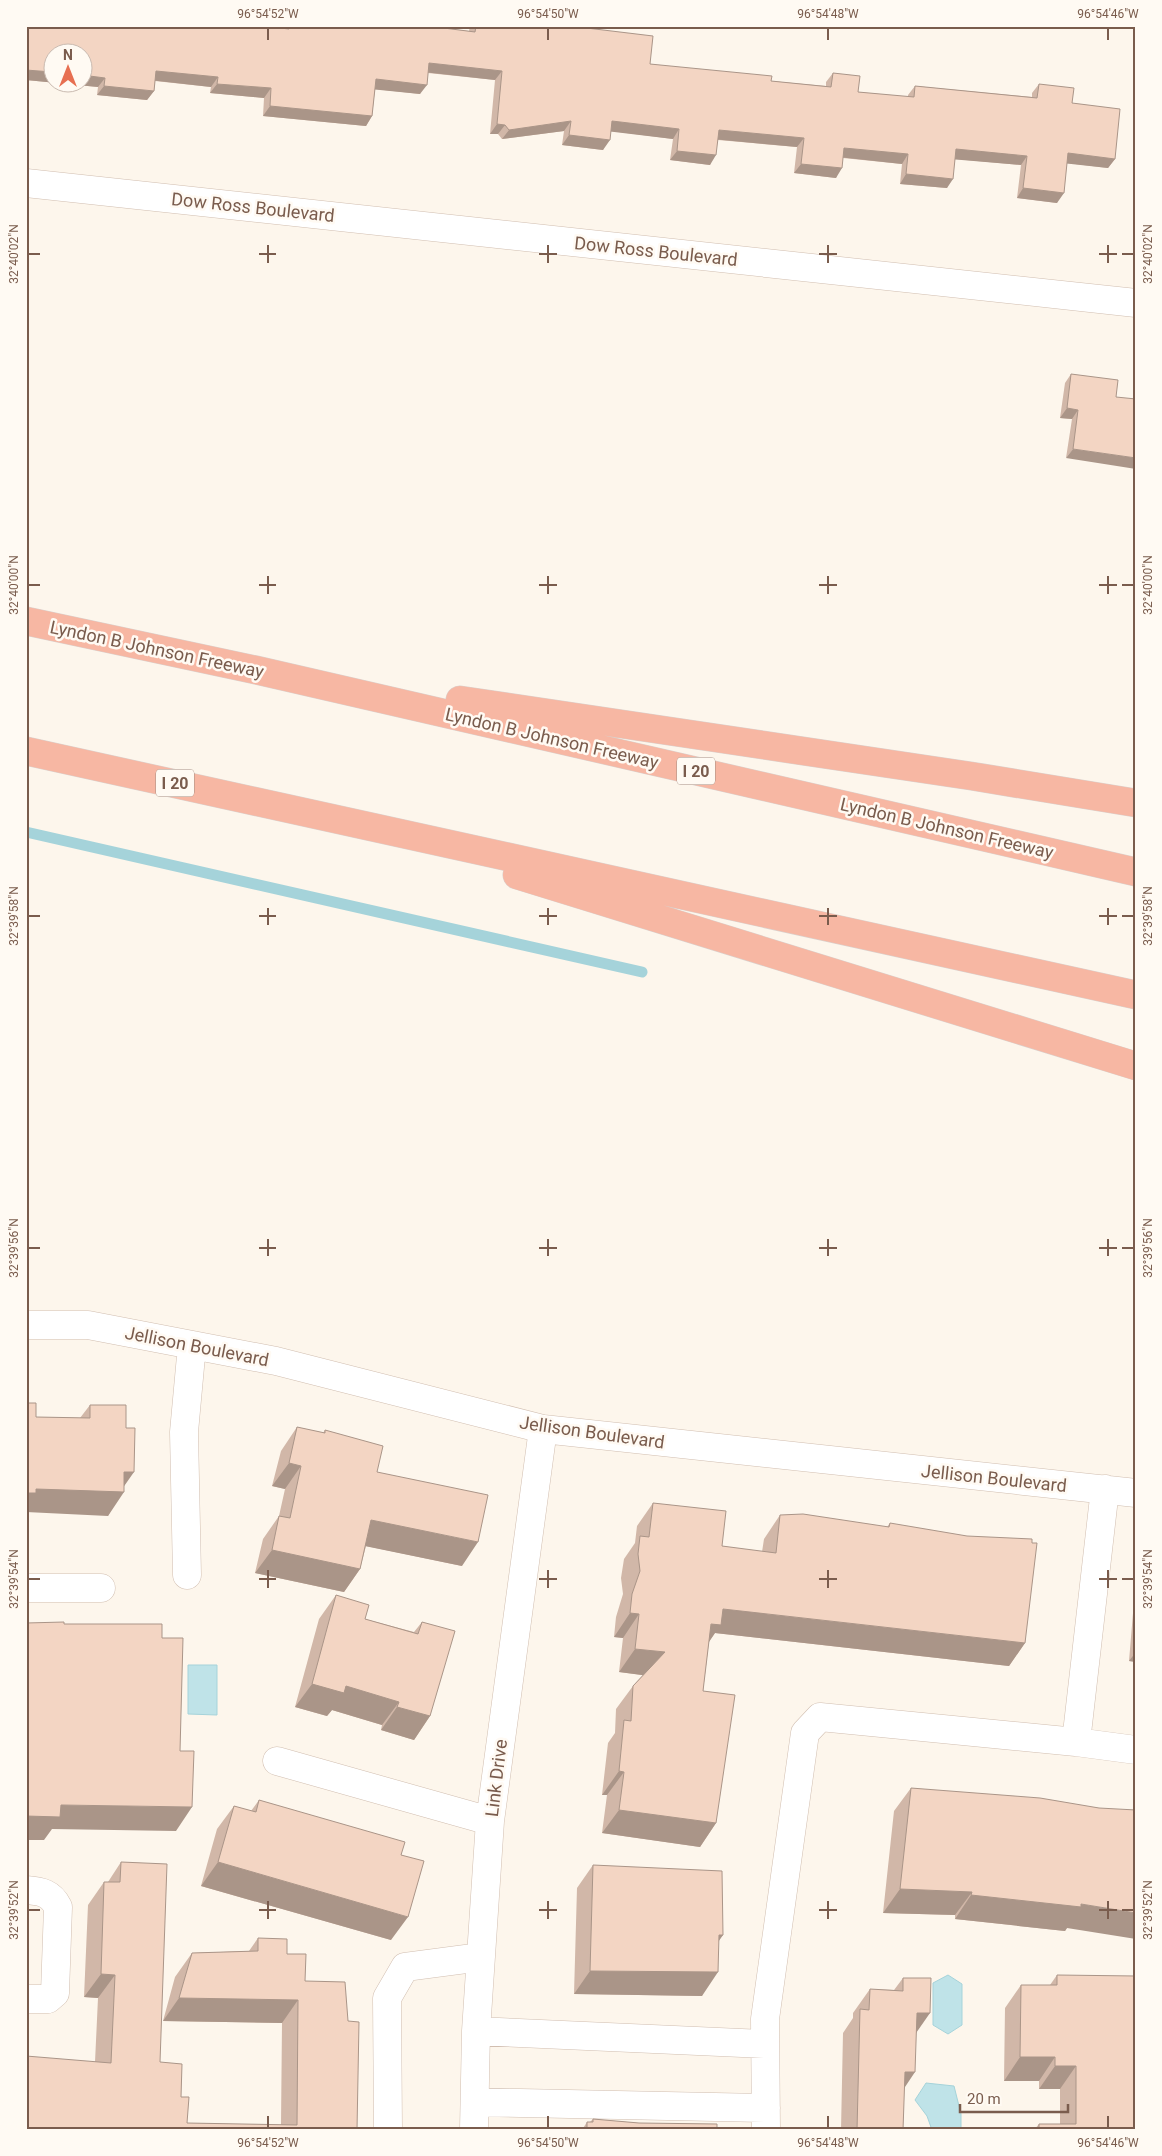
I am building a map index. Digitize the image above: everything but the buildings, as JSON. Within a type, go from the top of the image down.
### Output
[{"type":"highway","name":"Lyndon B Johnson Freeway","points":[[26,621],[256,670],[1136,872]]},
{"type":"highway","points":[[256,670],[971,776],[1136,803]]},
{"type":"highway","name":"I 20","points":[[26,751],[1136,995]]},
{"type":"highway","points":[[324,816],[1136,1066]]},
{"type":"street","name":"Dow Ross Boulevard","points":[[26,183],[1136,303]]},
{"type":"street","name":"Jellison Boulevard","points":[[26,1325],[88,1325],[276,1361],[543,1428],[1136,1493]]},
{"type":"street","points":[[187,1575],[184,1432],[192,1345]]},
{"type":"street","name":"Link Drive","points":[[474,2130],[476,2031],[490,1821],[543,1428]]},
{"type":"street","points":[[1076,1742],[1105,1489]]},
{"type":"street","points":[[26,1588],[101,1588]]},
{"type":"street","points":[[475,2102],[766,2119],[765,2019],[804,1733],[820,1717],[1076,1742],[1136,1750]]},
{"type":"street","points":[[277,1761],[490,1821]]},
{"type":"street","points":[[26,1890],[40,1891],[54,1898],[58,1907],[55,1993],[48,1999],[26,2000]]},
{"type":"street","points":[[388,2130],[388,1998],[405,1967],[481,1957]]},
{"type":"street","points":[[476,2031],[765,2044]]},
{"type":"water","points":[[188,1665],[217,1665],[217,1715],[188,1714]]},
{"type":"water","points":[[948,1975],[962,1984],[962,2025],[948,2034],[933,2025],[933,1983]]},
{"type":"water","points":[[926,2083],[954,2086],[961,2114],[961,2130],[932,2130],[927,2116],[915,2100]]},
{"type":"waterway","points":[[26,832],[642,972]]}]
